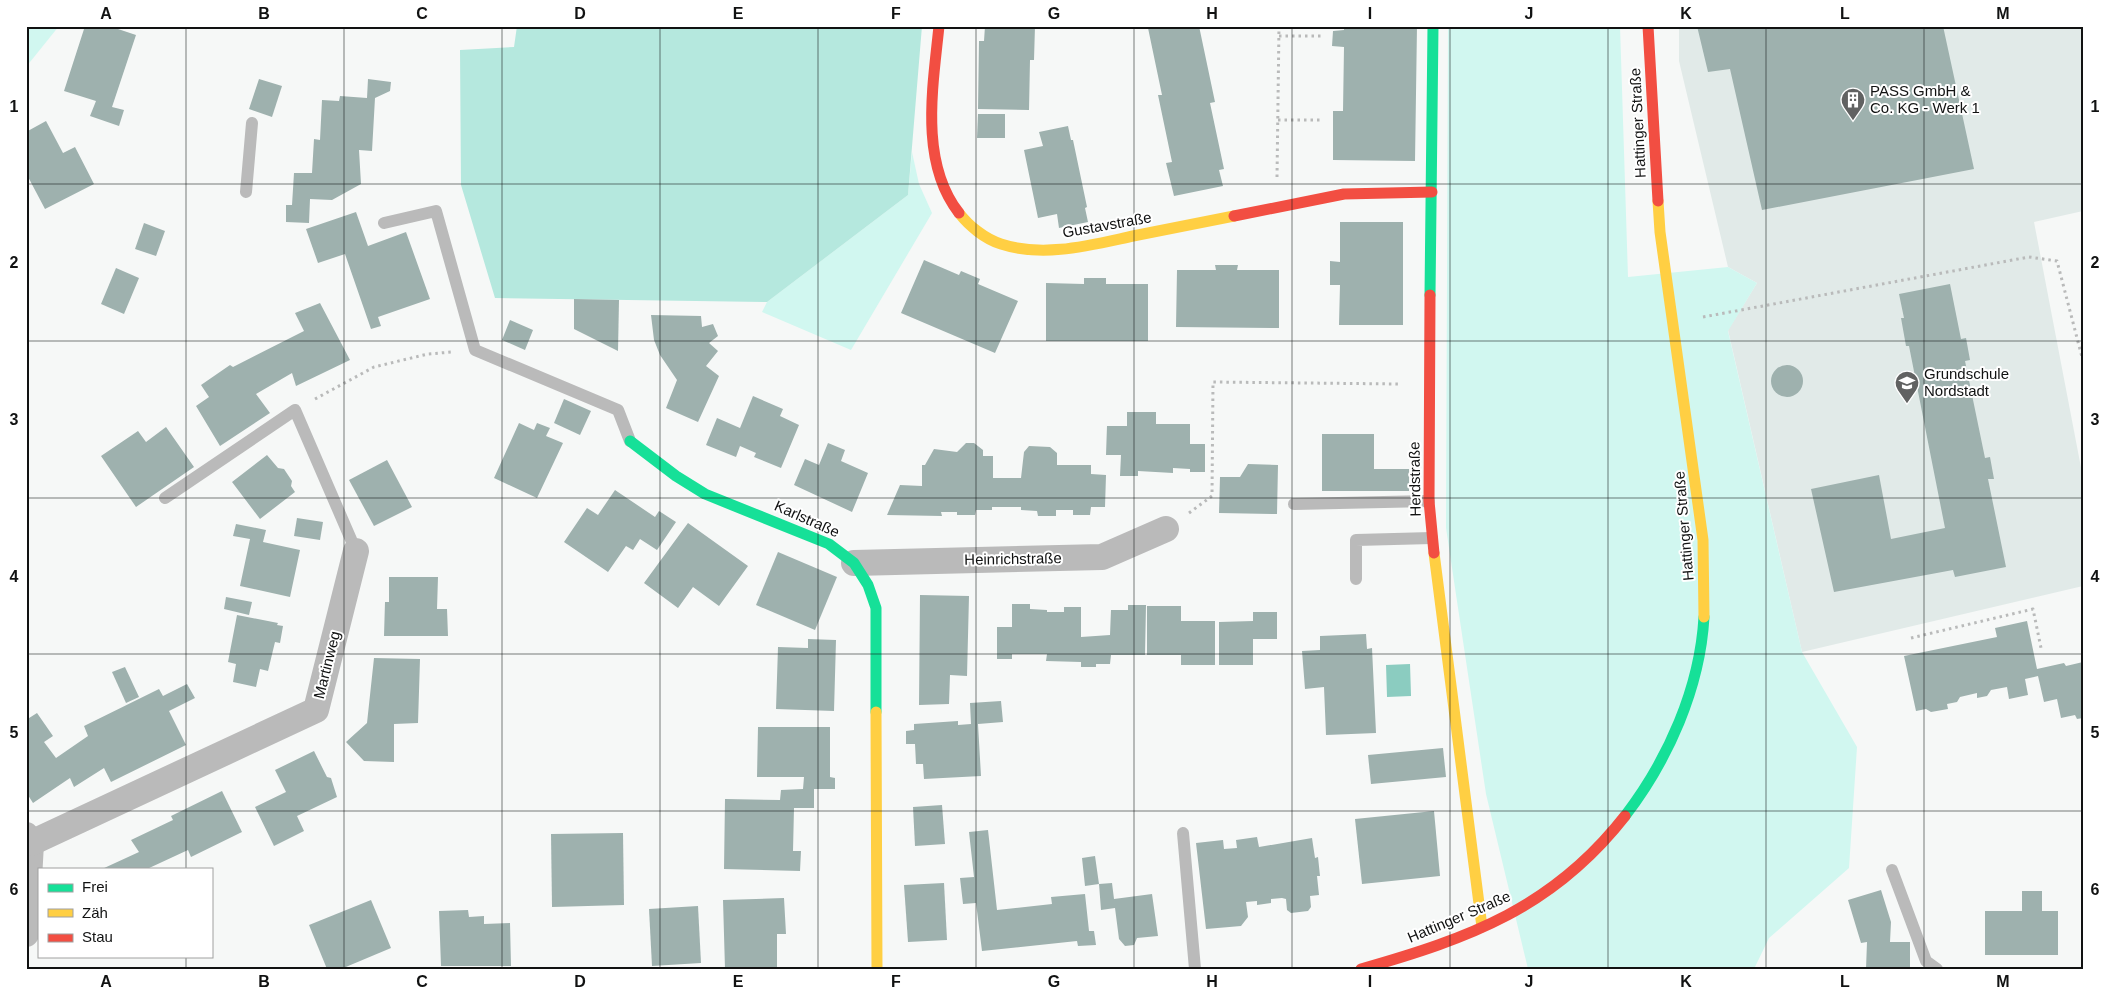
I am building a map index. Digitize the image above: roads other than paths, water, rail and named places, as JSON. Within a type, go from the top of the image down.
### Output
[{"type":"street","name":"Gustavstraße","points":[[939,26],[931,106],[938,175],[949,201],[968,224],[994,241],[1030,249],[1069,249],[1344,194],[1432,192]]},
{"type":"street","name":"Herdstraße","points":[[1433,26],[1429,501],[1432,538],[1482,927]]},
{"type":"street","name":"Hattinger Straße","points":[[1361,969],[1416,953],[1482,927],[1516,911],[1564,878],[1590,856],[1620,825],[1646,787],[1669,746],[1686,702],[1700,648],[1704,588],[1703,540],[1660,232],[1653,142],[1648,26]]},
{"type":"street","name":"Karlstraße","points":[[630,441],[676,476],[705,494],[830,544],[854,563],[868,585],[876,608],[878,969]]},
{"type":"street","name":"Heinrichstraße","points":[[854,563],[1102,557],[1166,529]]},
{"type":"street","name":"Martinweg","points":[[29,839],[316,710],[356,551]]},
{"type":"street","points":[[26,934],[29,839]]},
{"type":"lane","points":[[246,192],[252,124]]},
{"type":"lane","name":"Karlstraße","points":[[384,223],[436,211],[475,350],[618,410],[630,441]]},
{"type":"lane","name":"Martinweg","points":[[165,498],[295,410],[356,551]]},
{"type":"lane","points":[[1294,504],[1429,501]]},
{"type":"lane","points":[[1356,579],[1356,540],[1432,538]]},
{"type":"lane","points":[[1183,833],[1195,969]]},
{"type":"lane","points":[[1892,870],[1926,961],[1937,969]]},
{"type":"place","name":"PASS GmbH & Co. KG - Werk 1","points":[[1853,121]]},
{"type":"place","name":"Grundschule Nordstadt","points":[[1907,404]]}]
